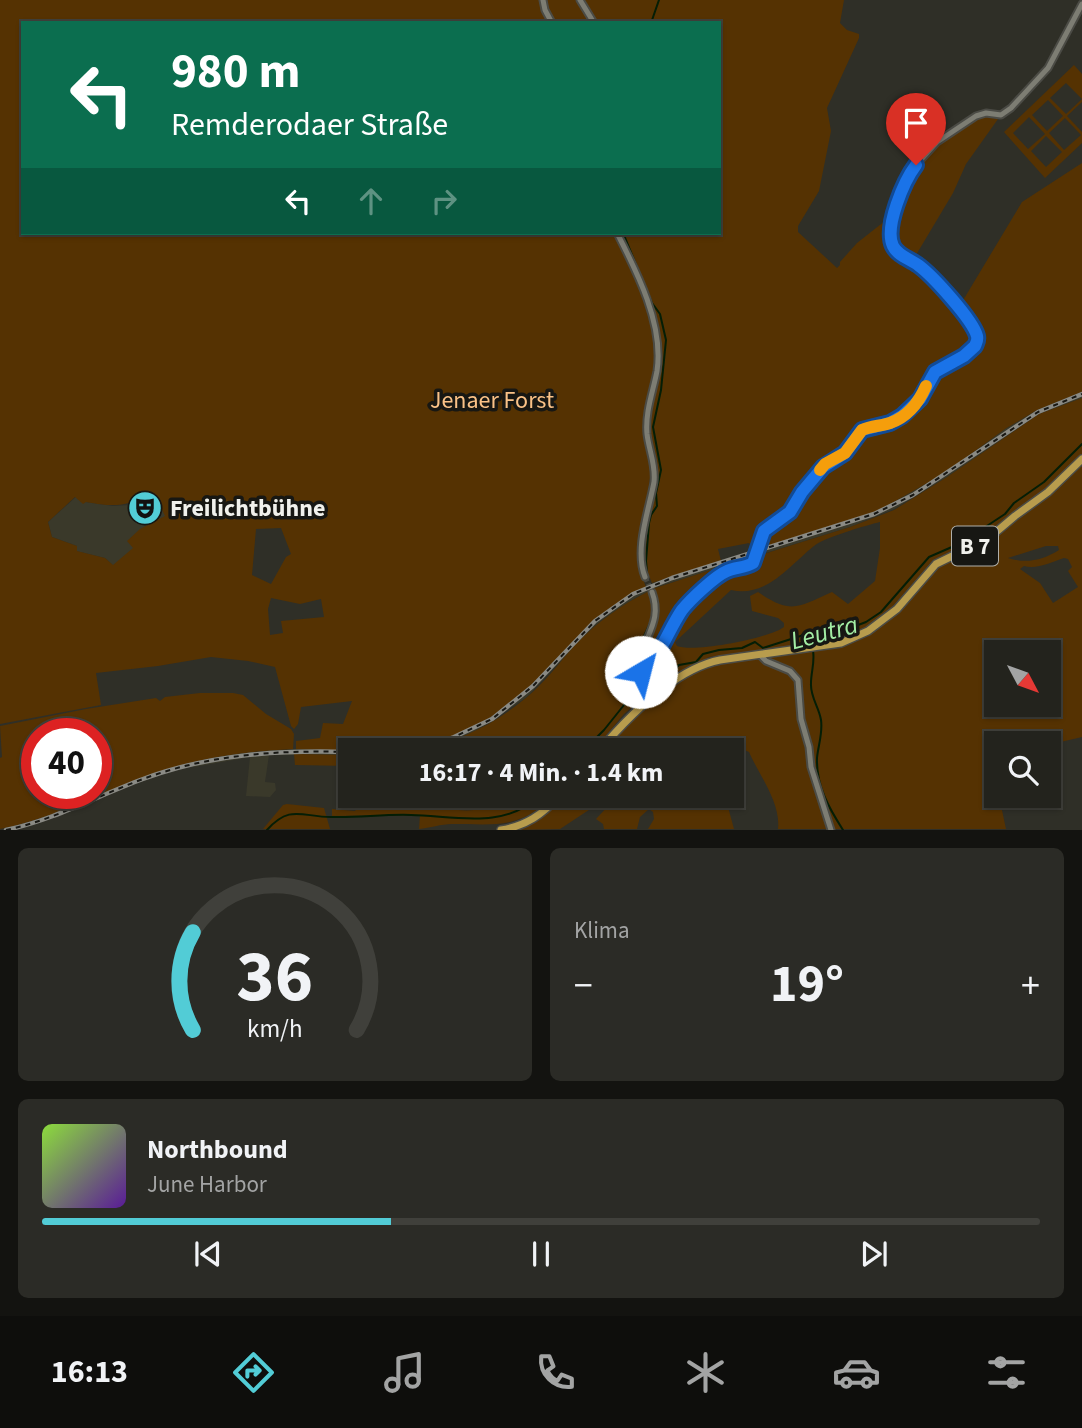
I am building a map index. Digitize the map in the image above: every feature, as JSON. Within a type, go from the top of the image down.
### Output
[{"type":"main road","name":"B 7","points":[[611,738],[652,692],[705,664],[841,643],[868,631],[897,609],[936,564],[989,538],[1048,492],[1082,459]]},
{"type":"main road","points":[[501,830],[535,818],[546,808]]},
{"type":"street","points":[[543,0],[551,21]]},
{"type":"street","points":[[580,0],[593,21]]},
{"type":"street","points":[[642,674],[652,664],[676,619],[687,605],[723,573],[750,565],[755,559],[764,531],[790,512],[802,492],[823,467],[845,453],[859,432],[871,426],[890,423],[902,416],[920,399],[935,372],[964,356],[975,346],[976,334],[958,307],[924,270],[895,249],[891,239],[894,215],[906,180],[923,157],[945,136],[976,116],[986,113],[1001,115],[1011,108],[1048,68],[1082,4]]},
{"type":"street","points":[[618,235],[641,285],[656,341],[657,369],[648,414],[647,435],[654,464],[654,481],[643,545],[645,577]]},
{"type":"street","points":[[652,592],[657,607],[641,657],[642,674],[652,692]]},
{"type":"street","points":[[760,654],[766,661],[790,671],[798,680],[801,719],[809,747],[811,767],[831,830]]},
{"type":"shaded area","points":[[1082,392],[1082,398],[1039,414],[947,477],[894,509],[850,527],[660,586],[635,598],[589,631],[527,697],[474,732],[458,738],[438,738],[453,736],[492,717],[524,693],[586,627],[633,593],[658,581],[874,513],[945,473],[1005,429],[1037,410]]},
{"type":"shaded area","points":[[155,495],[179,509],[141,543],[118,570],[105,558],[76,551],[77,546],[52,537],[48,522],[76,497],[86,502],[113,506],[129,505]]},
{"type":"shaded area","points":[[295,749],[338,751],[338,755],[269,755],[265,782],[275,783],[276,790],[270,797],[246,796],[250,757],[194,767],[193,762],[241,753]]},
{"type":"green space","name":"Jenaer Forst","points":[[0,0],[541,0],[549,21],[21,21],[21,235],[721,235],[721,21],[596,21],[582,0],[844,0],[840,23],[847,30],[859,34],[859,38],[827,108],[831,131],[819,191],[798,226],[798,232],[837,268],[857,243],[890,217],[890,245],[885,246],[910,269],[914,263],[959,310],[972,331],[975,342],[967,353],[934,371],[919,399],[894,420],[861,429],[849,448],[829,461],[792,509],[766,528],[757,543],[752,546],[749,543],[718,549],[721,561],[652,583],[644,551],[654,488],[651,469],[640,560],[646,587],[600,617],[509,704],[482,722],[454,735],[445,738],[338,738],[338,750],[296,749],[296,741],[320,738],[323,723],[343,724],[352,701],[301,707],[298,724],[294,729],[275,667],[211,657],[96,673],[101,705],[0,724]],"holes":[[[155,495],[165,516],[140,529],[127,541],[133,548],[113,565],[105,558],[77,551],[77,546],[52,537],[48,522],[75,497],[83,504],[114,505]],[[281,528],[291,554],[286,557],[271,584],[252,575],[256,529]],[[271,598],[300,604],[321,599],[324,617],[281,621],[283,633],[270,635],[268,609]]]},
{"type":"green space","points":[[545,0],[579,0],[592,21],[553,21]]},
{"type":"green space","points":[[1074,65],[1082,74],[1082,99],[1082,102],[1067,116],[1082,132],[1082,143],[1045,178],[1004,132]],"holes":[[[1066,83],[1082,99],[1066,114],[1050,98]],[[1048,100],[1063,116],[1047,131],[1032,115]],[[1029,117],[1045,134],[1028,149],[1013,133]],[[1065,118],[1081,135],[1064,150],[1049,133]],[[1046,136],[1062,152],[1046,167],[1031,151]]]},
{"type":"green space","points":[[981,115],[998,119],[966,164],[953,193],[916,255],[921,263],[913,259],[914,255],[911,259],[898,249],[892,233],[902,194],[917,168],[932,150]]},
{"type":"green space","points":[[1082,163],[1082,392],[1037,410],[1005,429],[945,473],[874,513],[758,550],[763,535],[787,516],[824,467],[846,454],[858,435],[871,428],[891,424],[913,409],[931,378],[977,347],[978,336],[966,314],[973,310],[959,307],[1022,202]]},
{"type":"green space","points":[[1082,398],[1082,455],[1045,489],[986,535],[933,560],[893,606],[866,628],[825,642],[709,657],[654,690],[645,677],[682,611],[703,596],[724,573],[744,568],[757,556],[850,527],[894,510],[1039,414]],"holes":[[[880,522],[880,548],[875,581],[848,604],[832,592],[803,605],[787,606],[758,592],[750,596],[752,611],[778,618],[784,623],[784,627],[764,636],[715,646],[686,648],[677,646],[675,642],[731,590],[744,591],[767,585],[826,539]]]},
{"type":"green space","points":[[1082,462],[1082,737],[1061,742],[1061,731],[984,731],[984,808],[1002,808],[1006,829],[778,829],[773,799],[749,752],[744,750],[744,738],[614,738],[668,688],[707,667],[728,661],[756,659],[788,671],[763,657],[803,650],[869,632],[941,562],[982,545]],"holes":[[[1046,546],[1058,546],[1059,550],[1035,560],[1008,558]],[[1068,559],[1072,567],[1068,571],[1078,587],[1053,603],[1040,583],[1020,569]]]},
{"type":"green space","points":[[754,556],[750,564],[718,578],[690,603],[668,632],[648,668],[642,669],[646,646],[658,618],[652,589]]},
{"type":"green space","points":[[649,591],[653,616],[640,663],[642,677],[650,692],[624,714],[604,738],[458,738],[501,716],[534,691],[575,645],[619,608]]},
{"type":"green space","points":[[200,693],[243,695],[266,714],[291,729],[294,734],[293,749],[259,751],[193,762],[112,790],[112,718],[40,718],[156,698],[160,701],[165,697]]},
{"type":"green space","points":[[21,722],[21,809],[67,809],[0,829],[0,726]]},
{"type":"green space","points":[[294,754],[338,755],[338,766],[295,765]]},
{"type":"green space","points":[[283,805],[324,808],[330,829],[263,829]]},
{"type":"green space","points":[[540,808],[518,820],[506,823],[448,824],[419,829],[420,815],[332,816],[332,809]]},
{"type":"green space","points":[[544,808],[592,808],[560,829],[510,830]]},
{"type":"green space","points":[[606,808],[728,808],[734,829],[648,829],[654,819],[653,812],[649,809],[640,817],[637,829],[604,829],[603,824],[596,819]]},
{"type":"waterway","points":[[652,21],[659,0]]},
{"type":"waterway","points":[[624,235],[652,303],[660,314],[666,340],[661,390],[653,427],[661,470],[656,493],[657,506],[649,523],[647,573]]},
{"type":"waterway","name":"Leutra","points":[[596,738],[628,700],[670,674],[679,665],[696,662],[703,654],[742,648],[755,642],[763,648],[835,625],[853,627],[866,622],[881,612],[929,557],[961,543],[1005,514],[1014,503],[1044,482],[1082,444]]},
{"type":"waterway","points":[[628,697],[634,658],[650,623]]},
{"type":"waterway","name":"Leutra","points":[[802,635],[808,641]]},
{"type":"waterway","points":[[813,651],[811,688],[821,725],[817,768],[828,805],[843,830]]},
{"type":"waterway","name":"Leutra","points":[[267,830],[290,814],[478,819],[495,817],[522,808]]},
{"type":"tunnel","points":[[645,577],[652,592]]},
{"type":"railway","points":[[451,738],[492,719],[533,686],[595,621],[633,594],[672,578],[874,514],[913,495],[1038,412],[1082,394]]},
{"type":"railway","points":[[6,830],[58,814],[143,779],[194,764],[245,755],[338,752]]},
{"type":"slow traffic","points":[[820,470],[825,464],[845,453],[862,430],[890,423],[902,416],[920,399],[926,386]]},
{"type":"place","name":"Freilichtbühne","points":[[145,508]]},
{"type":"route","points":[[641,672],[645,673],[652,664],[676,619],[687,605],[723,573],[753,563],[764,531],[793,509],[802,492],[825,464],[845,453],[862,430],[890,423],[902,416],[920,399],[935,372],[964,356],[975,346],[976,334],[958,307],[924,270],[901,255],[893,246],[891,232],[894,215],[909,173],[916,165]]}]
